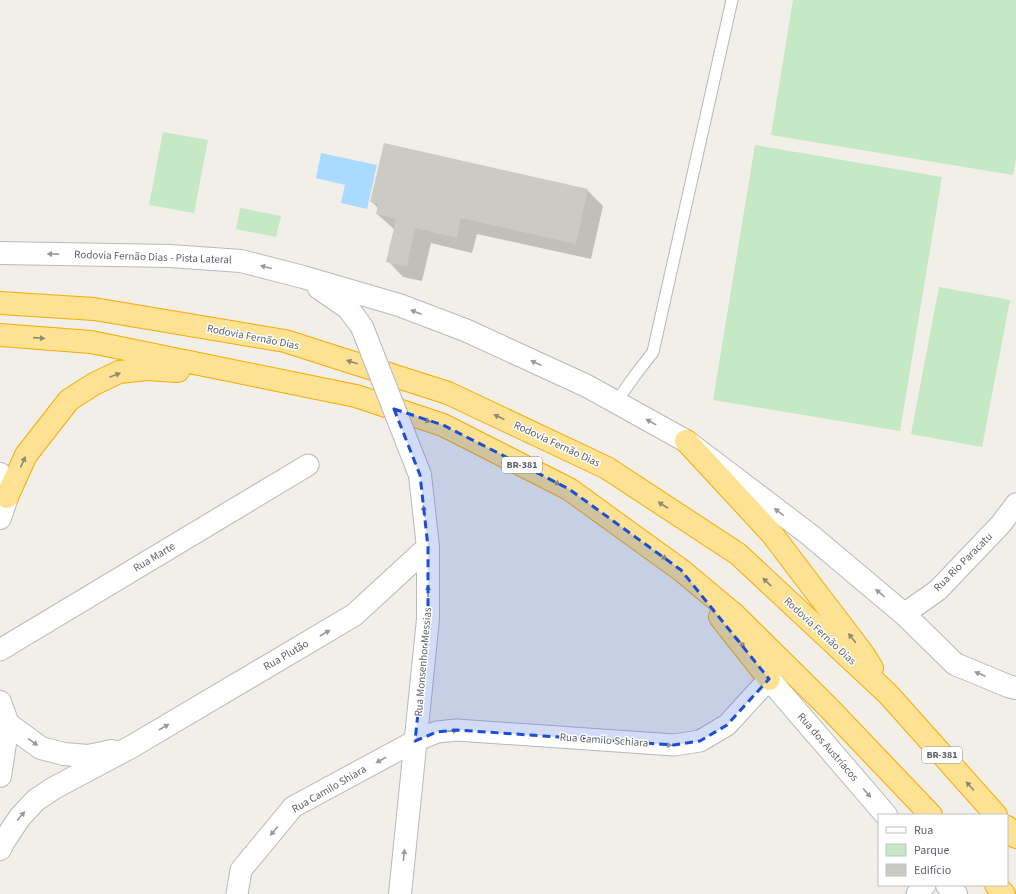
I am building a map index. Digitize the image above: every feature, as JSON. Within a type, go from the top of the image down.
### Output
[{"type":"highway","name":"Rodovia Fernão Dias","points":[[0,303],[94,309],[285,341],[448,393],[607,468],[738,554],[888,694],[995,814]]},
{"type":"highway","name":"BR-381","points":[[0,335],[91,342],[356,396],[443,425],[569,489],[681,570],[735,615],[781,659],[930,814]]},
{"type":"highway","points":[[7,497],[26,455],[69,400],[94,384],[119,372],[147,369],[174,370],[340,398],[356,396]]},
{"type":"highway","points":[[686,441],[772,534],[864,655],[888,694]]},
{"type":"highway","points":[[681,570],[769,679]]},
{"type":"highway","points":[[1008,828],[1016,837]]},
{"type":"highway","points":[[997,886],[1004,894]]},
{"type":"street","name":"Rodovia Fernão Dias - Pista Lateral","points":[[0,253],[170,256],[241,261],[303,277]]},
{"type":"street","points":[[303,277],[399,305],[465,330],[587,386],[686,441],[810,535],[904,614],[955,664],[1016,688]]},
{"type":"street","name":"Rua Monsenhor Messias","points":[[303,277],[348,308],[362,327],[420,475],[428,546],[428,619],[400,894]]},
{"type":"street","name":"Rua Marte","points":[[0,650],[308,465]]},
{"type":"street","points":[[0,474],[7,497],[0,518]]},
{"type":"street","name":"Rua Rio Paracatu","points":[[904,614],[938,590],[1001,524],[1016,504]]},
{"type":"street","name":"Rua Plutão","points":[[0,849],[20,817],[36,800],[54,788],[130,747],[354,615],[428,546]]},
{"type":"street","name":"Rua Camilo Schiara","points":[[415,741],[436,732],[458,730],[674,745],[700,741],[727,725],[769,679]]},
{"type":"street","name":"Rua dos Austríacos","points":[[769,679],[885,814]]},
{"type":"street","points":[[0,702],[4,723],[0,776]]},
{"type":"street","name":"Rua Plutão","points":[[4,723],[41,748],[64,754],[88,756],[130,747]]},
{"type":"street","name":"Rua Camilo Shiara","points":[[237,894],[241,870],[293,808],[415,741]]},
{"type":"street","points":[[917,894],[925,886]]},
{"type":"street","points":[[948,886],[956,894]]},
{"type":"lane","points":[[616,402],[653,352],[732,0]]},
{"type":"highlighted area","points":[[394,409],[443,425],[569,489],[681,570],[769,679],[727,725],[700,741],[674,745],[457,730],[437,732],[415,741],[428,619],[428,547],[420,475]]},
{"type":"green space","points":[[793,0],[1016,0],[1016,159],[1013,175],[771,135]]},
{"type":"green space","points":[[163,132],[208,140],[194,213],[149,205]]},
{"type":"green space","points":[[755,145],[942,177],[900,431],[713,400]]},
{"type":"green space","points":[[240,208],[281,216],[276,237],[236,229]]},
{"type":"green space","points":[[939,287],[1010,300],[982,447],[911,434]]},
{"type":"water","points":[[321,153],[377,165],[367,209],[341,203],[345,185],[316,178]]},
{"type":"building","points":[[384,143],[588,189],[576,244],[461,218],[457,238],[415,228],[407,266],[386,262],[396,219],[376,214],[378,204],[370,202]]}]
